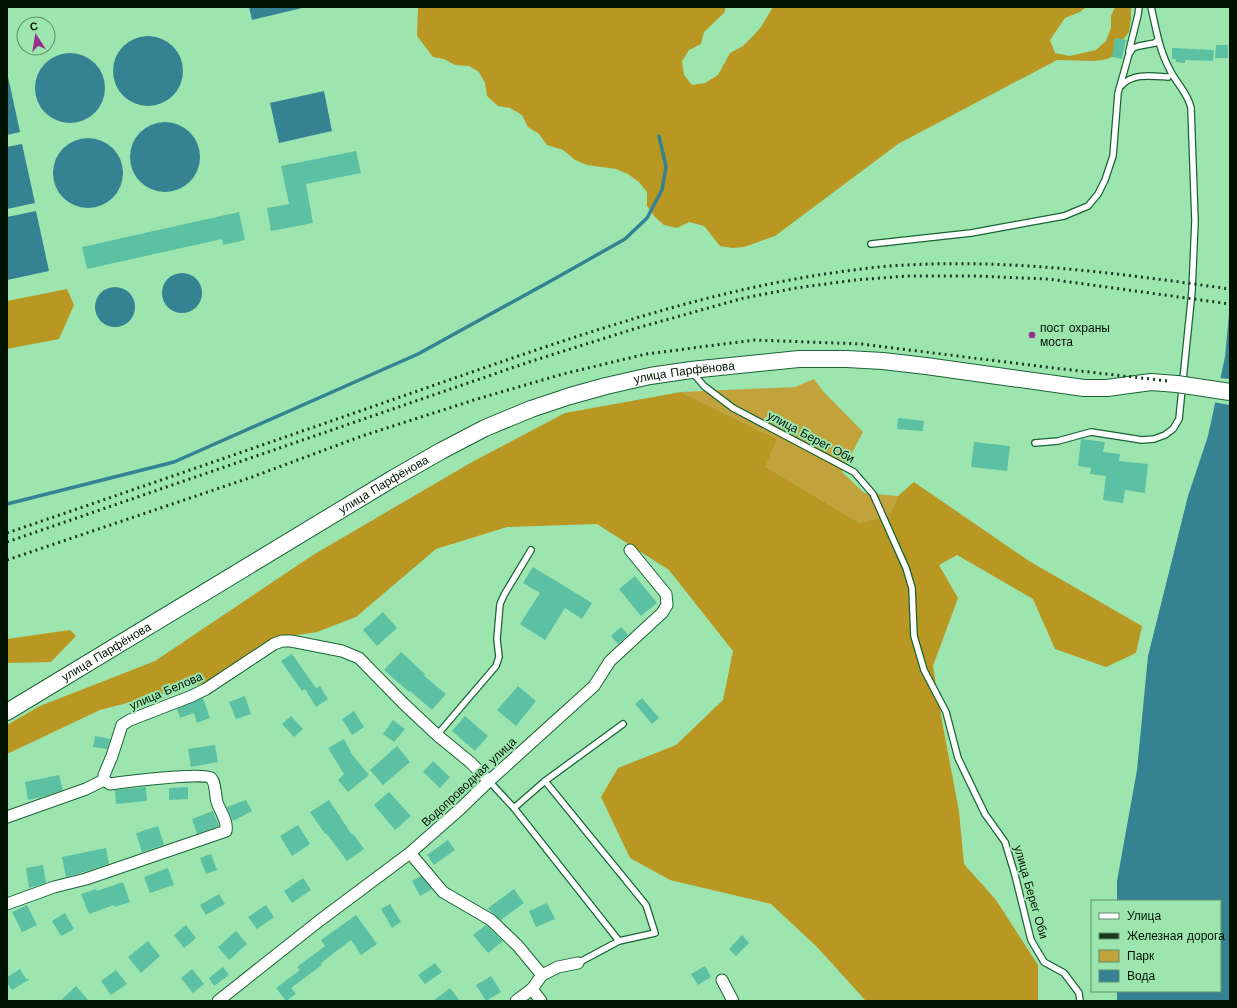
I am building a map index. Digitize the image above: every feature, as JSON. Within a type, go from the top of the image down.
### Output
[{"type":"main road","name":"улица Парфёнова","points":[[7,712],[392,479],[441,451],[485,428],[531,409],[570,396],[650,376],[691,370],[799,359],[883,361],[1095,388],[1107,388],[1147,382],[1177,384],[1230,392]]},
{"type":"street","name":"Водопроводная улица","points":[[218,1001],[319,921],[410,853],[594,686],[610,661],[662,614],[667,605],[666,594],[630,550]]},
{"type":"street","name":"улица Белова","points":[[104,780],[104,775],[122,725],[130,720],[186,699],[220,681],[241,665],[274,644],[282,641],[290,641],[342,651],[359,658],[403,703],[437,735],[470,762],[488,781]]},
{"type":"street","points":[[7,817],[86,789],[104,780],[110,784],[165,778],[204,776],[211,778],[213,782],[217,801],[227,827],[226,831],[132,864],[86,879],[54,887],[7,904]]},
{"type":"street","points":[[410,853],[443,892],[491,920],[518,946],[542,975]]},
{"type":"street","points":[[516,1001],[532,989],[542,975],[558,967],[578,964]]},
{"type":"street","points":[[722,980],[733,1001]]},
{"type":"street","points":[[532,989],[541,1001]]},
{"type":"lane","points":[[871,244],[971,233],[1064,216],[1088,206],[1098,194],[1106,180],[1113,156],[1118,93],[1129,54],[1139,7]]},
{"type":"lane","points":[[1035,443],[1058,441],[1091,432],[1142,440],[1154,439],[1165,435],[1173,429],[1179,419],[1192,291],[1195,221],[1191,108],[1190,101],[1185,92],[1176,82],[1169,70],[1158,40],[1151,7]]},
{"type":"lane","points":[[1129,54],[1134,48],[1155,43],[1158,40]]},
{"type":"lane","points":[[1120,86],[1127,79],[1136,76],[1168,77]]},
{"type":"lane","name":"улица Берег Оби","points":[[691,370],[704,386],[734,408],[854,472],[872,494],[906,568],[912,588],[914,636],[924,670],[946,712],[958,758],[986,814],[1005,842],[1015,875],[1031,940],[1044,962],[1064,973],[1079,993],[1080,1001]]},
{"type":"lane","points":[[437,735],[496,666],[498,657],[497,639],[500,604],[531,550]]},
{"type":"lane","points":[[514,808],[545,781],[623,724]]},
{"type":"lane","points":[[488,781],[514,808],[620,941]]},
{"type":"lane","points":[[545,781],[646,905],[655,933],[620,941],[578,964]]},
{"type":"green space","points":[[814,379],[823,391],[863,432],[842,472],[864,493],[898,496],[889,515],[860,523],[766,467],[777,439],[681,392],[795,387]]},
{"type":"shaded area","points":[[418,7],[726,7],[724,13],[704,32],[701,44],[689,50],[682,61],[684,75],[692,85],[705,83],[718,75],[730,53],[743,46],[752,37],[761,27],[773,7],[1086,7],[1080,12],[1065,18],[1050,40],[1055,53],[1070,56],[1096,50],[1106,41],[1111,28],[1111,16],[1115,7],[1131,7],[1131,19],[1129,32],[1121,42],[1118,54],[1107,59],[1095,61],[1057,60],[898,144],[775,236],[744,247],[732,248],[720,246],[704,226],[689,222],[677,228],[664,225],[654,216],[647,206],[647,192],[639,182],[628,174],[616,169],[587,165],[575,160],[563,150],[547,145],[539,134],[528,127],[522,115],[510,108],[498,106],[487,96],[485,83],[479,72],[469,66],[455,65],[444,59],[433,57],[417,36]]},
{"type":"shaded area","points":[[67,289],[74,305],[59,339],[7,349],[7,301]]},
{"type":"shaded area","points":[[681,392],[777,439],[766,467],[860,523],[889,515],[898,496],[914,482],[1029,561],[1142,626],[1136,653],[1106,667],[1055,649],[1033,599],[957,555],[939,565],[958,598],[933,666],[959,811],[964,864],[996,900],[1038,965],[1038,1001],[866,1001],[817,947],[771,904],[670,880],[630,858],[601,797],[618,768],[676,745],[723,700],[733,651],[669,570],[597,524],[507,527],[436,549],[356,617],[317,632],[279,638],[211,681],[100,710],[7,754],[7,725],[40,706],[155,661],[313,555],[472,462],[565,413]]},
{"type":"shaded area","points":[[70,630],[76,636],[51,662],[7,663],[7,639]]},
{"type":"water","points":[[249,7],[302,7],[302,8],[252,20]]},
{"type":"water","points":[[148,36],[161,39],[173,46],[180,58],[183,71],[180,84],[173,96],[161,103],[148,106],[135,103],[123,96],[116,84],[113,71],[116,58],[123,46],[135,39]]},
{"type":"water","points":[[70,53],[83,56],[95,63],[102,75],[105,88],[102,101],[95,113],[83,120],[70,123],[57,120],[45,113],[38,101],[35,88],[38,75],[45,63],[57,56]]},
{"type":"water","points":[[7,72],[20,132],[7,135]]},
{"type":"water","points":[[324,91],[332,131],[279,143],[270,103]]},
{"type":"water","points":[[165,122],[178,125],[190,132],[197,144],[200,157],[197,170],[190,182],[178,189],[165,192],[152,189],[140,182],[133,170],[130,157],[133,144],[140,132],[152,125]]},
{"type":"water","points":[[88,138],[101,141],[113,148],[120,160],[123,173],[120,186],[113,198],[101,205],[88,208],[75,205],[63,198],[56,186],[53,173],[56,160],[63,148],[75,141]]},
{"type":"water","points":[[22,144],[35,203],[7,209],[7,147]]},
{"type":"water","points":[[36,211],[49,271],[7,280],[7,217]]},
{"type":"water","points":[[178,273],[186,273],[193,276],[199,282],[202,293],[199,304],[193,310],[186,313],[178,313],[171,310],[165,304],[162,297],[162,289],[165,282],[171,276]]},
{"type":"water","points":[[111,287],[119,287],[126,290],[132,296],[135,307],[132,318],[126,324],[119,327],[111,327],[104,324],[98,318],[95,311],[95,303],[98,296],[104,290]]},
{"type":"water","points":[[1230,304],[1230,1001],[1117,1001],[1117,992],[1221,992],[1221,900],[1117,900],[1117,881],[1137,770],[1148,656],[1188,496],[1208,436],[1225,357]]},
{"type":"pier","points":[[1219,378],[1230,379],[1230,405],[1213,402]]},
{"type":"building","points":[[1115,38],[1126,40],[1122,59],[1112,57]]},
{"type":"building","points":[[1216,45],[1228,45],[1228,58],[1215,58]]},
{"type":"building","points":[[1172,48],[1214,50],[1213,61],[1185,60],[1185,63],[1176,62],[1176,59],[1172,59]]},
{"type":"building","points":[[356,151],[361,173],[306,184],[313,223],[271,231],[267,208],[289,204],[281,166]]},
{"type":"building","points":[[239,212],[245,240],[223,245],[222,239],[87,269],[82,247]]},
{"type":"building","points":[[898,418],[924,421],[923,431],[897,429]]},
{"type":"building","points":[[1081,439],[1105,442],[1103,452],[1120,454],[1119,461],[1148,464],[1145,493],[1125,490],[1123,503],[1103,500],[1106,476],[1090,474],[1091,468],[1078,466]]},
{"type":"building","points":[[974,442],[1010,446],[1007,471],[971,467]]},
{"type":"building","points":[[533,567],[592,603],[582,619],[565,608],[545,640],[520,624],[540,593],[523,583]]},
{"type":"building","points":[[635,576],[657,603],[641,616],[619,589]]},
{"type":"building","points":[[383,612],[397,628],[377,646],[363,630]]},
{"type":"building","points":[[621,627],[628,635],[618,644],[611,636]]},
{"type":"building","points":[[401,652],[425,674],[424,676],[446,694],[432,710],[384,670]]},
{"type":"building","points":[[292,654],[316,688],[320,686],[328,699],[316,707],[305,689],[302,691],[281,661]]},
{"type":"building","points":[[518,686],[536,701],[516,726],[497,710]]},
{"type":"building","points":[[245,696],[251,714],[236,719],[229,702]]},
{"type":"building","points":[[203,698],[210,718],[197,723],[194,713],[180,718],[177,709]]},
{"type":"building","points":[[642,698],[659,718],[652,724],[635,704]]},
{"type":"building","points":[[354,711],[364,727],[352,735],[342,719]]},
{"type":"building","points":[[291,716],[303,729],[294,737],[282,724]]},
{"type":"building","points":[[465,716],[488,736],[475,751],[452,731]]},
{"type":"building","points":[[393,720],[405,729],[394,742],[383,734]]},
{"type":"building","points":[[95,736],[110,739],[107,749],[93,747]]},
{"type":"building","points":[[344,739],[350,752],[369,775],[348,792],[338,780],[344,774],[328,748]]},
{"type":"building","points":[[215,745],[218,762],[191,767],[188,749]]},
{"type":"building","points":[[397,746],[410,762],[383,785],[370,770]]},
{"type":"building","points":[[433,761],[450,777],[440,788],[423,772]]},
{"type":"building","points":[[59,775],[63,790],[28,800],[25,782]]},
{"type":"building","points":[[146,787],[147,801],[116,804],[115,790]]},
{"type":"building","points":[[188,787],[188,799],[169,800],[169,788]]},
{"type":"building","points":[[389,792],[411,816],[395,830],[374,805]]},
{"type":"building","points":[[246,800],[252,811],[233,821],[227,807]]},
{"type":"building","points":[[329,800],[352,835],[353,834],[364,849],[347,861],[326,833],[325,834],[310,812]]},
{"type":"building","points":[[213,811],[219,826],[197,834],[192,819]]},
{"type":"building","points":[[298,825],[310,844],[292,856],[280,836]]},
{"type":"building","points":[[158,826],[164,845],[142,852],[136,833]]},
{"type":"building","points":[[448,840],[455,850],[434,865],[427,855]]},
{"type":"building","points":[[106,848],[109,864],[66,877],[62,857]]},
{"type":"building","points":[[211,854],[217,870],[206,874],[200,858]]},
{"type":"building","points":[[43,865],[46,883],[29,888],[26,868]]},
{"type":"building","points":[[168,868],[174,885],[150,893],[144,877]]},
{"type":"building","points":[[421,876],[432,889],[420,896],[412,881]]},
{"type":"building","points":[[303,878],[311,890],[292,903],[284,891]]},
{"type":"building","points":[[123,882],[130,902],[115,907],[114,905],[89,914],[81,894],[96,889],[97,891]]},
{"type":"building","points":[[514,889],[524,903],[501,920],[488,908]]},
{"type":"building","points":[[219,894],[225,904],[206,915],[200,905]]},
{"type":"building","points":[[547,903],[555,919],[536,927],[529,911]]},
{"type":"building","points":[[390,904],[401,922],[392,928],[381,909]]},
{"type":"building","points":[[27,905],[37,925],[22,932],[12,912]]},
{"type":"building","points":[[266,905],[274,917],[257,929],[248,917]]},
{"type":"building","points":[[65,913],[74,929],[61,936],[52,921]]},
{"type":"building","points":[[356,915],[377,944],[361,955],[351,940],[321,963],[322,965],[291,988],[296,994],[286,1001],[276,988],[300,970],[297,967],[325,946],[321,940]]},
{"type":"building","points":[[186,925],[196,938],[184,948],[174,935]]},
{"type":"building","points":[[486,925],[503,941],[488,953],[473,935]]},
{"type":"building","points":[[236,931],[247,944],[229,960],[218,947]]},
{"type":"building","points":[[742,935],[749,943],[736,956],[729,949]]},
{"type":"building","points":[[148,941],[160,956],[141,973],[128,957]]},
{"type":"building","points":[[435,963],[442,972],[425,984],[418,975]]},
{"type":"building","points":[[705,966],[711,977],[698,985],[691,974]]},
{"type":"building","points":[[223,967],[229,975],[214,986],[209,978]]},
{"type":"building","points":[[20,969],[26,979],[30,979],[12,990],[7,983],[7,977]]},
{"type":"building","points":[[192,969],[204,984],[193,993],[181,978]]},
{"type":"building","points":[[116,970],[127,984],[111,995],[101,981]]},
{"type":"building","points":[[491,976],[501,992],[486,1001],[476,985]]},
{"type":"building","points":[[76,986],[89,1001],[60,1001]]},
{"type":"building","points":[[450,988],[460,1001],[433,1001]]},
{"type":"waterway","points":[[7,504],[174,462],[418,354],[556,278],[625,239],[647,218],[662,190],[666,167],[659,136]]},
{"type":"railway","points":[[7,533],[586,334],[681,305],[776,283],[825,274],[887,266],[988,264],[1110,273],[1230,289]]},
{"type":"railway","points":[[7,542],[529,362],[637,328],[744,298],[796,288],[855,280],[907,276],[977,276],[1048,279],[1230,304]]},
{"type":"railway","points":[[7,560],[252,477],[362,436],[477,399],[563,374],[646,354],[755,340],[862,344],[1177,382],[1230,390]]},
{"type":"place","name":"пост охраны моста","points":[[1032,335]]}]
